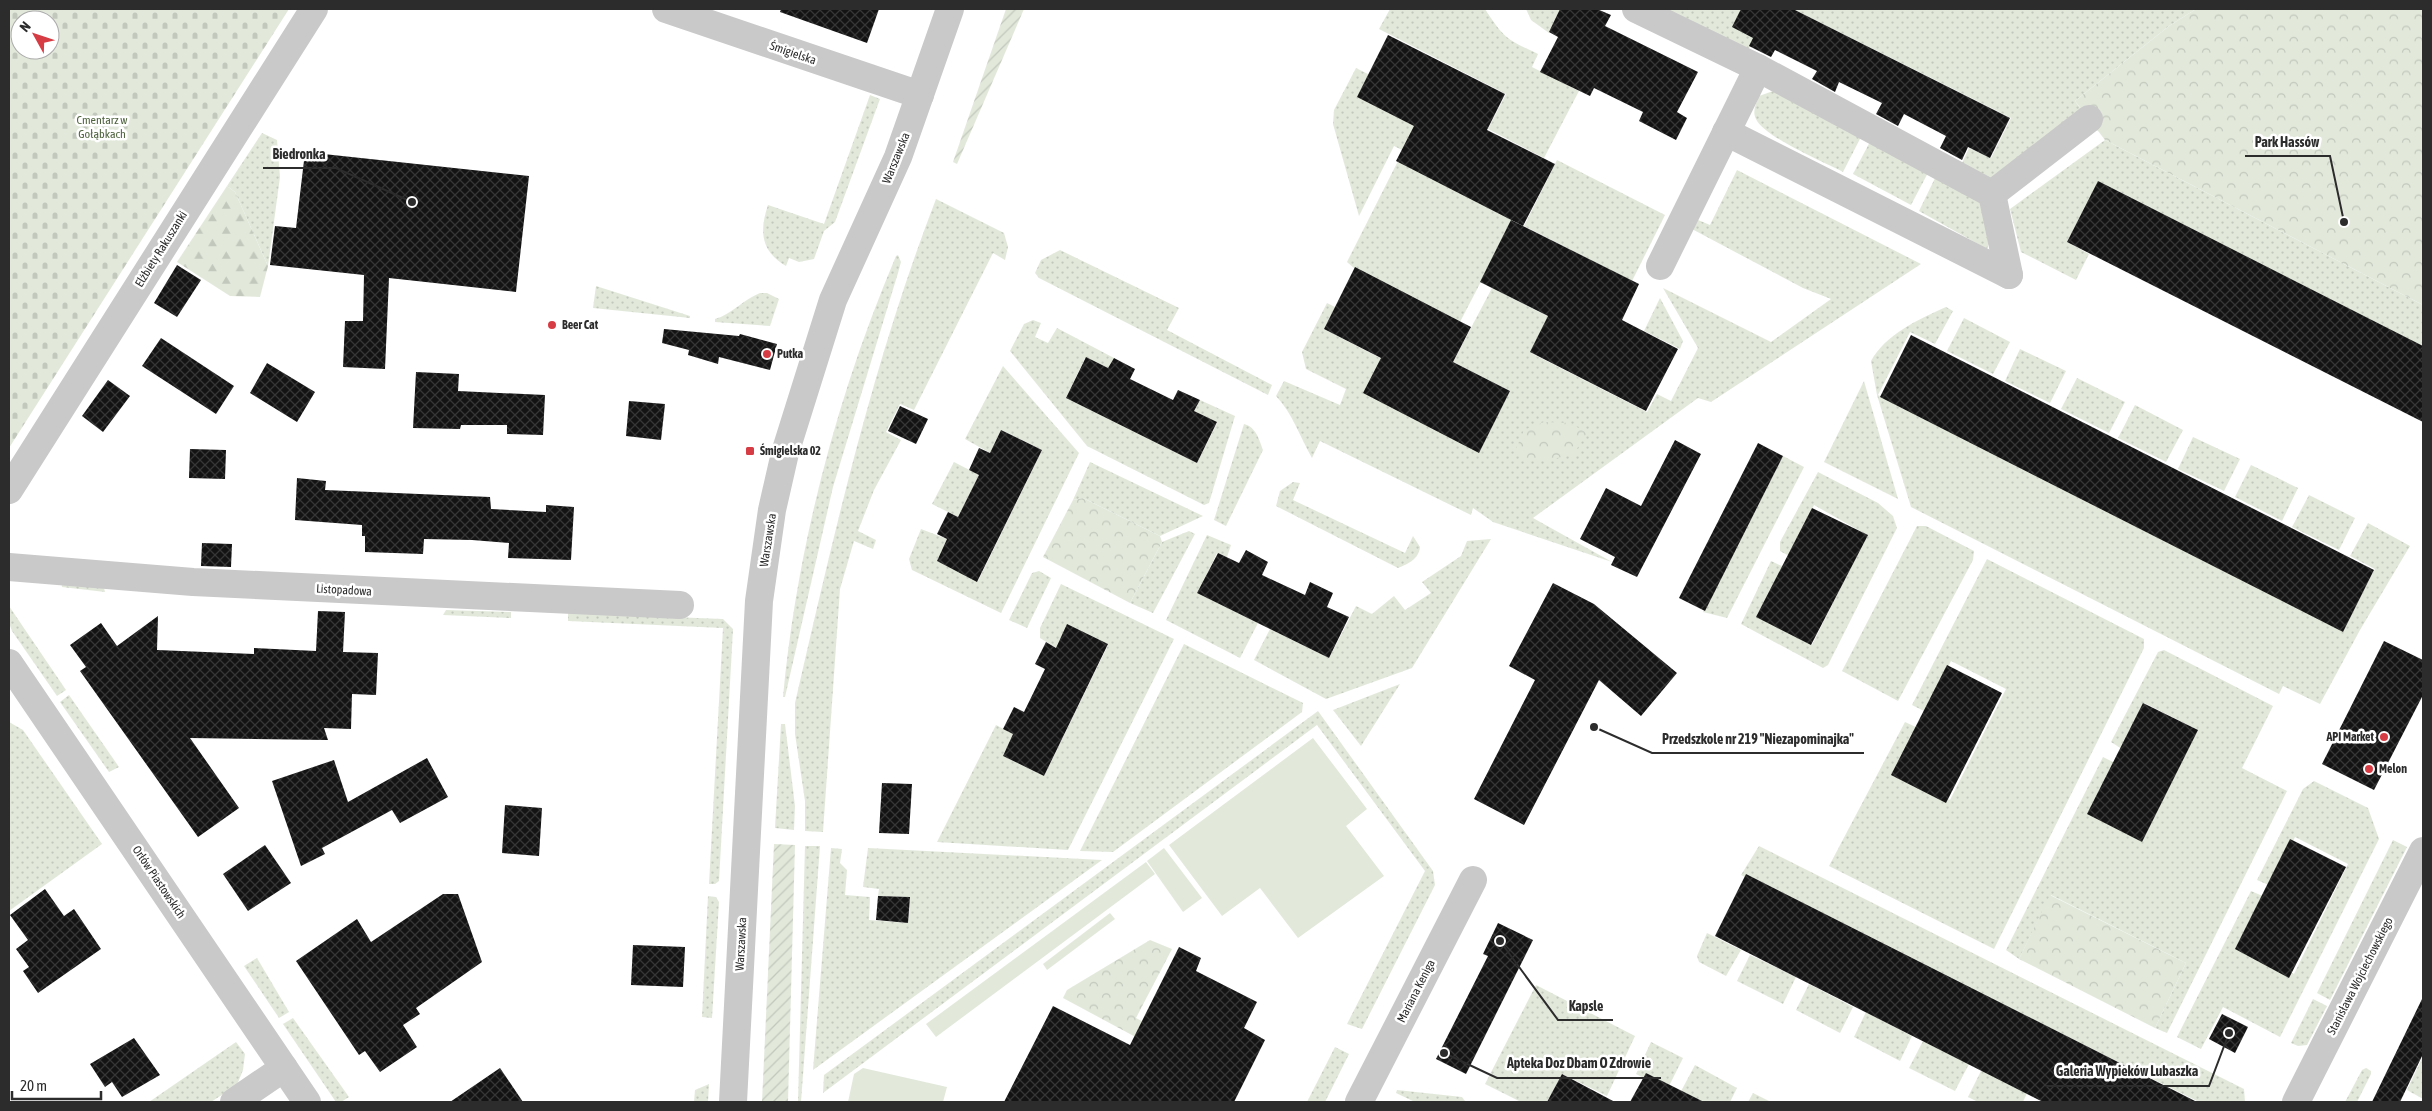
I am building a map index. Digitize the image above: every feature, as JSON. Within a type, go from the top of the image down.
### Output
[{"type":"street","name":"Elżbiety Rakuszanki","points":[[9,490],[314,9]]},
{"type":"street","name":"Śmigielska","points":[[666,9],[920,95]]},
{"type":"street","name":"Warszawska","points":[[733,1102],[760,601],[772,510],[785,452],[800,401],[834,300],[898,157],[950,9]]},
{"type":"street","points":[[1636,9],[1758,68],[1992,194],[2009,275],[1726,132]]},
{"type":"street","points":[[1660,266],[1758,68]]},
{"type":"street","points":[[1992,194],[2089,119]]},
{"type":"street","name":"Listopadowa","points":[[9,567],[193,582],[680,605]]},
{"type":"street","name":"Orłów Piastowskich","points":[[9,663],[307,1102]]},
{"type":"street","name":"Stanisława Wojciechowskiego","points":[[2296,1102],[2423,851]]},
{"type":"street","name":"Mariana Keniga","points":[[1359,1102],[1473,880]]},
{"type":"street","points":[[234,1102],[284,1068]]},
{"type":"green space","name":"Cmentarz w Gołąbkach","points":[[9,9],[289,9],[9,448]]},
{"type":"green space","points":[[1006,9],[1024,9],[957,164],[953,162]]},
{"type":"green space","points":[[1390,9],[1485,9],[1507,37],[1538,54],[1532,67],[1579,91],[1544,158],[1488,129],[1506,94],[1379,29]]},
{"type":"green space","points":[[1526,9],[1561,9],[1549,33],[1531,20]]},
{"type":"green space","points":[[1657,9],[1742,9],[1734,26],[1755,37],[1748,50]]},
{"type":"green space","points":[[1793,9],[2196,9],[2169,26],[2075,101],[2086,116],[1992,182],[1962,163],[1969,148],[1991,158],[2011,118]]},
{"type":"green space","points":[[2196,9],[2423,9],[2423,305],[2105,140],[2075,101],[2169,26]]},
{"type":"green space","points":[[1356,68],[1370,75],[1416,127],[1404,151],[1394,146],[1359,216],[1333,124],[1334,110]]},
{"type":"green space","points":[[1776,90],[1863,133],[1843,172],[1782,141],[1761,126],[1754,113],[1759,96]]},
{"type":"green space","points":[[870,95],[880,99],[835,222],[824,231],[814,259],[799,262],[789,258],[786,266],[771,254],[764,240],[763,232],[768,205],[824,224]]},
{"type":"green space","points":[[262,133],[277,140],[280,177],[268,266],[235,192],[227,186]]},
{"type":"green space","points":[[1872,138],[1930,169],[1911,205],[1853,174]]},
{"type":"green space","points":[[2105,140],[2423,305],[2423,347],[2098,182],[2067,242],[2089,254],[2076,280],[2021,252],[2010,209]]},
{"type":"green space","points":[[1557,160],[1665,215],[1632,281],[1524,226]]},
{"type":"green space","points":[[1398,161],[1513,220],[1460,322],[1355,269],[1347,262]]},
{"type":"green space","points":[[1737,170],[1921,264],[1711,402],[1698,398],[1533,518],[1612,562],[1493,522],[1473,508],[1471,515],[1320,441],[1312,458],[1292,418],[1276,396],[1284,381],[1340,405],[1346,389],[1306,369],[1302,352],[1327,303],[1335,307],[1324,329],[1382,359],[1479,451],[1510,391],[1453,362],[1492,288],[1549,317],[1531,353],[1647,412],[1657,394],[1671,401],[1698,348],[1663,288],[1771,342],[1831,299],[1803,288],[1690,228],[1691,217],[1710,225]]},
{"type":"green space","points":[[1938,172],[1981,198],[1992,235],[1987,249],[1919,211]]},
{"type":"green space","points":[[227,186],[235,192],[268,266],[260,297],[230,296],[177,262]]},
{"type":"green space","points":[[936,199],[1004,233],[1008,247],[1005,260],[993,253],[914,410],[900,404],[886,432],[901,440],[874,490],[858,531],[876,540],[873,549],[854,541],[840,589],[823,832],[805,831],[805,801],[795,734],[795,703],[856,448],[913,260]]},
{"type":"green space","points":[[1060,250],[1179,308],[1167,330],[1272,385],[1268,395],[1039,278],[1035,273],[1041,260]]},
{"type":"green space","points":[[898,255],[901,262],[833,487],[785,697],[783,697],[798,584],[823,472],[855,362]]},
{"type":"green space","points":[[596,286],[690,316],[690,318],[593,308]]},
{"type":"green space","points":[[760,293],[767,293],[779,299],[770,326],[715,322],[715,319],[727,314]]},
{"type":"green space","points":[[1660,298],[1683,341],[1680,349],[1644,331]]},
{"type":"green space","points":[[1946,307],[1953,311],[1935,344],[1910,332],[1878,395],[2342,631],[2375,569],[2350,556],[2368,523],[2410,546],[2360,630],[2320,704],[2283,686],[2279,694],[1911,507],[1877,395],[1871,361],[1877,351],[1894,335],[1914,322]]},
{"type":"green space","points":[[1964,318],[2010,342],[1993,374],[1947,351]]},
{"type":"green space","points":[[1033,320],[1041,323],[1035,337],[1048,343],[1057,328],[1114,358],[1108,368],[1085,358],[1066,398],[1197,463],[1217,423],[1194,411],[1200,400],[1235,416],[1209,503],[1204,505],[1087,446],[1010,351],[1024,324]]},
{"type":"green space","points":[[2020,349],[2066,371],[2050,403],[2005,381]]},
{"type":"green space","points":[[1003,366],[1079,453],[1001,613],[912,570],[909,559],[921,529],[947,539],[937,561],[978,581],[1042,450],[1001,430],[990,453],[965,439]]},
{"type":"green space","points":[[2077,378],[2125,402],[2109,433],[2061,409]]},
{"type":"green space","points":[[1864,381],[1898,499],[1824,462]]},
{"type":"green space","points":[[2135,405],[2183,430],[2166,462],[2118,438]]},
{"type":"green space","points":[[1544,422],[1570,423],[1587,433],[1573,455],[1541,461],[1527,461],[1516,449],[1524,430]]},
{"type":"green space","points":[[1244,424],[1254,431],[1263,450],[1226,526],[1214,520]]},
{"type":"green space","points":[[2193,437],[2240,459],[2224,491],[2178,469]]},
{"type":"green space","points":[[1783,456],[1804,467],[1727,618],[1703,612]]},
{"type":"green space","points":[[954,462],[979,475],[958,517],[932,504]]},
{"type":"green space","points":[[1090,462],[1203,516],[1160,536],[1083,498],[1073,500]]},
{"type":"green space","points":[[2251,465],[2298,488],[2282,521],[2235,497]]},
{"type":"green space","points":[[1818,472],[1878,503],[1893,516],[1897,528],[1828,665],[1823,668],[1741,624],[1771,561],[1784,567],[1759,616],[1812,645],[1867,535],[1814,505],[1789,556],[1780,551],[1780,542]]},
{"type":"green space","points":[[1293,482],[1300,483],[1293,500],[1405,553],[1413,536],[1420,547],[1418,555],[1409,563],[1398,568],[1276,506],[1280,491]]},
{"type":"green space","points":[[2309,495],[2355,518],[2339,550],[2292,527]]},
{"type":"green space","points":[[1083,498],[1160,536],[1162,542],[1130,603],[1043,557],[1073,500]]},
{"type":"green space","points":[[1917,526],[1926,526],[1974,551],[1973,560],[1898,701],[1842,671]]},
{"type":"green space","points":[[1189,531],[1195,534],[1153,613],[1130,603],[1162,542]]},
{"type":"green space","points":[[1207,535],[1231,545],[1227,557],[1217,553],[1198,593],[1258,623],[1240,658],[1166,620]]},
{"type":"green space","points":[[1491,539],[1412,668],[1326,699],[1254,660],[1270,629],[1329,658],[1356,606],[1372,614],[1394,596],[1405,610],[1431,593],[1422,582],[1461,556],[1467,541]]},
{"type":"green space","points":[[1987,559],[2144,639],[2144,648],[1994,949],[1829,866],[1905,722],[1918,728],[1896,774],[1950,800],[2006,689],[1951,661],[1926,712],[1912,705]]},
{"type":"green space","points":[[1039,571],[1051,578],[1027,628],[1009,620],[1032,573]]},
{"type":"green space","points":[[61,581],[104,588],[105,592],[62,587]]},
{"type":"green space","points":[[1061,584],[1174,639],[1068,850],[937,842],[996,725],[1013,734],[1003,756],[1044,776],[1108,645],[1056,648],[1040,638],[1040,628]]},
{"type":"green space","points":[[9,606],[66,690],[57,696],[12,631],[9,623]]},
{"type":"green space","points":[[446,610],[511,612],[511,618],[443,615]]},
{"type":"green space","points":[[568,613],[723,619],[733,629],[719,881],[715,884],[709,884],[723,628],[568,621]]},
{"type":"green space","points":[[1184,644],[1303,703],[1302,712],[1113,852],[1080,851]]},
{"type":"green space","points":[[2164,650],[2273,706],[2242,768],[2287,791],[2167,1033],[2155,1028],[2186,963],[2051,895],[2019,959],[2006,950],[2103,757],[2115,763],[2196,729],[2144,703],[2122,749],[2111,742],[2158,652]]},
{"type":"green space","points":[[1400,684],[1361,746],[1333,710]]},
{"type":"green space","points":[[69,695],[119,767],[109,772],[60,702]]},
{"type":"green space","points":[[1318,711],[1433,871],[1435,885],[1362,1029],[1347,1024],[1425,871],[1317,725],[823,1093],[824,1075]]},
{"type":"green space","points":[[9,722],[23,730],[102,844],[9,911]]},
{"type":"green space","points":[[781,724],[785,724],[795,806],[794,830],[775,828]]},
{"type":"green space","points":[[1313,738],[1367,809],[1346,826],[1384,876],[1298,938],[1260,888],[1222,916],[1169,845]]},
{"type":"green space","points":[[2314,781],[2368,808],[2379,839],[2280,1037],[2223,1007],[2201,1049],[2177,1037],[2251,891],[2265,897],[2241,948],[2294,974],[2348,864],[2295,837],[2271,886],[2257,880],[2303,789]]},
{"type":"green space","points":[[2393,840],[2407,847],[2330,1000],[2317,993]]},
{"type":"green space","points":[[774,844],[795,845],[788,1102],[762,1102]]},
{"type":"green space","points":[[805,846],[820,846],[801,1102],[798,1102]]},
{"type":"green space","points":[[1759,846],[2244,1089],[2245,1102],[2199,1102],[1741,875]]},
{"type":"green space","points":[[831,848],[842,849],[840,863],[847,870],[845,895],[870,897],[869,920],[908,923],[910,897],[878,896],[879,889],[863,887],[868,848],[1102,860],[813,1070]]},
{"type":"green space","points":[[1164,848],[1202,898],[1183,912],[1147,861]]},
{"type":"green space","points":[[1146,862],[1155,874],[936,1037],[926,1024]]},
{"type":"green space","points":[[2050,895],[2186,963],[2155,1028],[2019,959]]},
{"type":"green space","points":[[708,896],[716,897],[719,902],[712,1018],[702,1017]]},
{"type":"green space","points":[[1110,913],[1115,919],[1047,970],[1043,964]]},
{"type":"green space","points":[[1707,933],[1741,950],[1726,976],[1699,962],[1697,956]]},
{"type":"green space","points":[[1150,940],[1172,949],[1136,1018],[1151,1026],[1143,1041],[1063,998],[1067,990]]},
{"type":"green space","points":[[1750,955],[1796,977],[1783,1004],[1737,981]]},
{"type":"green space","points":[[257,958],[289,1012],[279,1018],[244,966]]},
{"type":"green space","points":[[1809,984],[1853,1007],[1840,1033],[1796,1010]]},
{"type":"green space","points":[[1536,985],[1635,1036],[1607,1096],[1562,1074],[1547,1102],[1521,1102],[1485,1084]]},
{"type":"green space","points":[[2313,999],[2327,1006],[2307,1045],[2298,1046],[2291,1043]]},
{"type":"green space","points":[[1866,1012],[1912,1036],[1900,1061],[1854,1037]]},
{"type":"green space","points":[[293,1018],[349,1097],[341,1102],[336,1102],[283,1024]]},
{"type":"green space","points":[[1923,1041],[1969,1064],[1955,1091],[1909,1068]]},
{"type":"green space","points":[[236,1042],[245,1054],[243,1070],[237,1085],[211,1102],[149,1102]]},
{"type":"green space","points":[[1651,1042],[1683,1058],[1667,1090],[1636,1074]]},
{"type":"green space","points":[[1335,1047],[1349,1054],[1325,1102],[1307,1102]]},
{"type":"green space","points":[[2423,1056],[2423,1099],[2407,1090]]},
{"type":"green space","points":[[1695,1065],[1737,1088],[1730,1102],[1693,1102],[1679,1095]]},
{"type":"green space","points":[[863,1068],[947,1087],[943,1102],[848,1102],[854,1074]]},
{"type":"green space","points":[[2366,1068],[2371,1071],[2371,1074],[2357,1102],[2345,1102],[2362,1070]]},
{"type":"green space","points":[[1982,1069],[2027,1093],[2023,1102],[1978,1102],[1968,1097]]},
{"type":"green space","points":[[709,1084],[708,1102],[694,1102],[695,1090]]},
{"type":"green space","points":[[1397,1090],[1462,1097],[1465,1101],[1415,1102],[1396,1093]]},
{"type":"green space","points":[[1753,1093],[1771,1102],[1748,1102]]},
{"type":"building","points":[[781,9],[879,9],[867,43],[780,12]]},
{"type":"building","points":[[1560,9],[1597,9],[1611,15],[1605,26],[1698,72],[1677,112],[1687,118],[1676,140],[1639,121],[1643,112],[1594,88],[1590,96],[1540,72],[1558,37],[1549,32]]},
{"type":"building","points":[[1741,9],[1793,9],[2010,118],[1990,158],[1968,147],[1962,160],[1940,148],[1946,136],[1904,114],[1898,126],[1876,114],[1882,103],[1839,82],[1835,92],[1812,79],[1817,71],[1775,50],[1771,57],[1749,46],[1753,38],[1732,27]]},
{"type":"building","points":[[1388,35],[1505,94],[1487,130],[1555,164],[1523,226],[1396,161],[1414,126],[1357,97]]},
{"type":"building","points":[[305,152],[529,176],[516,292],[389,278],[385,369],[343,367],[345,321],[363,321],[364,275],[270,265],[275,226],[296,228]]},
{"type":"building","points":[[2098,181],[2423,346],[2423,422],[2067,242]]},
{"type":"building","points":[[1511,220],[1639,284],[1622,320],[1678,349],[1646,411],[1530,352],[1548,316],[1480,282]]},
{"type":"building","points":[[177,265],[201,280],[177,317],[154,303]]},
{"type":"building","points":[[1355,267],[1471,327],[1453,362],[1510,391],[1479,453],[1363,393],[1381,358],[1324,329]]},
{"type":"building","points":[[664,329],[739,336],[740,334],[777,344],[770,370],[719,357],[718,364],[688,355],[689,350],[662,343]]},
{"type":"building","points":[[1911,335],[2374,570],[2343,632],[1880,397]]},
{"type":"building","points":[[161,338],[234,386],[216,414],[142,366]]},
{"type":"building","points":[[1086,357],[1108,368],[1114,358],[1135,369],[1130,379],[1173,400],[1178,390],[1200,400],[1194,411],[1217,422],[1197,463],[1066,398]]},
{"type":"building","points":[[267,363],[315,392],[297,422],[250,393]]},
{"type":"building","points":[[416,372],[459,374],[458,391],[545,395],[543,435],[507,434],[507,425],[461,425],[460,429],[413,428]]},
{"type":"building","points":[[108,380],[130,396],[103,432],[82,416]]},
{"type":"building","points":[[629,401],[665,404],[661,440],[626,436]]},
{"type":"building","points":[[900,406],[928,419],[916,444],[888,431]]},
{"type":"building","points":[[1001,430],[1042,450],[977,582],[937,561],[947,539],[937,534],[948,512],[958,517],[979,475],[969,470],[979,448],[990,453]]},
{"type":"building","points":[[1675,440],[1701,454],[1637,577],[1611,565],[1615,557],[1580,539],[1606,488],[1641,506]]},
{"type":"building","points":[[1758,443],[1783,456],[1705,611],[1679,598]]},
{"type":"building","points":[[190,449],[226,450],[225,479],[189,478]]},
{"type":"building","points":[[297,478],[326,481],[325,490],[490,497],[491,509],[546,512],[546,505],[574,507],[571,560],[508,558],[509,543],[472,540],[424,539],[423,554],[365,552],[365,536],[362,536],[362,525],[295,520]]},
{"type":"building","points":[[1812,508],[1868,535],[1811,645],[1756,617]]},
{"type":"building","points":[[202,543],[232,544],[231,567],[201,566]]},
{"type":"building","points":[[1246,550],[1268,562],[1262,575],[1305,595],[1310,582],[1333,593],[1327,607],[1349,617],[1329,658],[1197,593],[1218,553],[1239,563]]},
{"type":"building","points":[[1553,583],[1594,604],[1677,673],[1641,716],[1599,680],[1524,825],[1474,799],[1535,680],[1509,666]]},
{"type":"building","points":[[318,611],[345,612],[343,652],[378,653],[376,695],[352,694],[351,729],[324,728],[328,740],[190,738],[239,808],[198,837],[80,671],[86,667],[70,645],[101,623],[117,646],[158,616],[157,650],[254,654],[254,648],[316,651]]},
{"type":"building","points":[[1067,624],[1108,644],[1044,776],[1003,756],[1013,734],[1003,729],[1014,707],[1024,712],[1045,669],[1035,664],[1046,642],[1056,648]]},
{"type":"building","points":[[2384,641],[2423,660],[2423,695],[2374,790],[2322,764]]},
{"type":"building","points":[[1947,665],[2002,693],[1946,803],[1891,775]]},
{"type":"building","points":[[2143,703],[2198,730],[2142,842],[2087,814]]},
{"type":"building","points":[[427,758],[448,797],[400,823],[392,810],[322,848],[325,854],[301,866],[272,781],[334,760],[348,802]]},
{"type":"building","points":[[882,783],[912,784],[909,834],[879,833]]},
{"type":"building","points":[[505,805],[542,808],[539,856],[502,853]]},
{"type":"building","points":[[2290,839],[2346,867],[2289,978],[2235,949]]},
{"type":"building","points":[[265,845],[291,883],[248,911],[223,874]]},
{"type":"building","points":[[1746,874],[2197,1102],[2043,1102],[1715,936]]},
{"type":"building","points":[[45,889],[64,916],[74,909],[101,949],[38,993],[23,971],[29,967],[16,949],[28,940],[10,915]]},
{"type":"building","points":[[443,894],[458,894],[482,962],[416,1008],[420,1014],[403,1025],[417,1047],[380,1072],[365,1051],[359,1055],[296,961],[357,919],[371,942]]},
{"type":"building","points":[[878,896],[910,897],[908,923],[876,920]]},
{"type":"building","points":[[1498,923],[1533,940],[1466,1074],[1436,1059],[1488,956],[1483,954]]},
{"type":"building","points":[[633,945],[685,947],[683,987],[631,985]]},
{"type":"building","points":[[1179,947],[1201,958],[1196,971],[1257,1002],[1244,1028],[1265,1040],[1234,1102],[1004,1102],[1053,1006],[1130,1045]]},
{"type":"building","points":[[2423,997],[2423,1054],[2400,1102],[2372,1102]]},
{"type":"building","points":[[2222,1014],[2248,1027],[2235,1053],[2209,1039]]},
{"type":"building","points":[[134,1038],[160,1075],[122,1097],[112,1082],[105,1087],[90,1064]]},
{"type":"building","points":[[500,1068],[523,1102],[450,1102]]},
{"type":"building","points":[[1646,1073],[1704,1102],[1630,1102]]},
{"type":"building","points":[[1562,1074],[1615,1102],[1547,1102]]},
{"type":"place","name":"Biedronka","points":[[412,202]]},
{"type":"place","name":"Park Hassów","points":[[2344,222]]},
{"type":"place","name":"Beer Cat","points":[[552,325]]},
{"type":"place","name":"Putka","points":[[767,354]]},
{"type":"place","name":"Śmigielska 02","points":[[750,451]]},
{"type":"place","name":"Przedszkole nr 219 \"Niezapominajka\"","points":[[1594,727]]},
{"type":"place","name":"API Market","points":[[2384,737]]},
{"type":"place","name":"Melon","points":[[2369,769]]},
{"type":"place","name":"Kapsle","points":[[1500,941]]},
{"type":"place","name":"Galeria Wypieków Lubaszka","points":[[2229,1033]]},
{"type":"place","name":"Apteka Doz Dbam O Zdrowie","points":[[1444,1053]]}]
